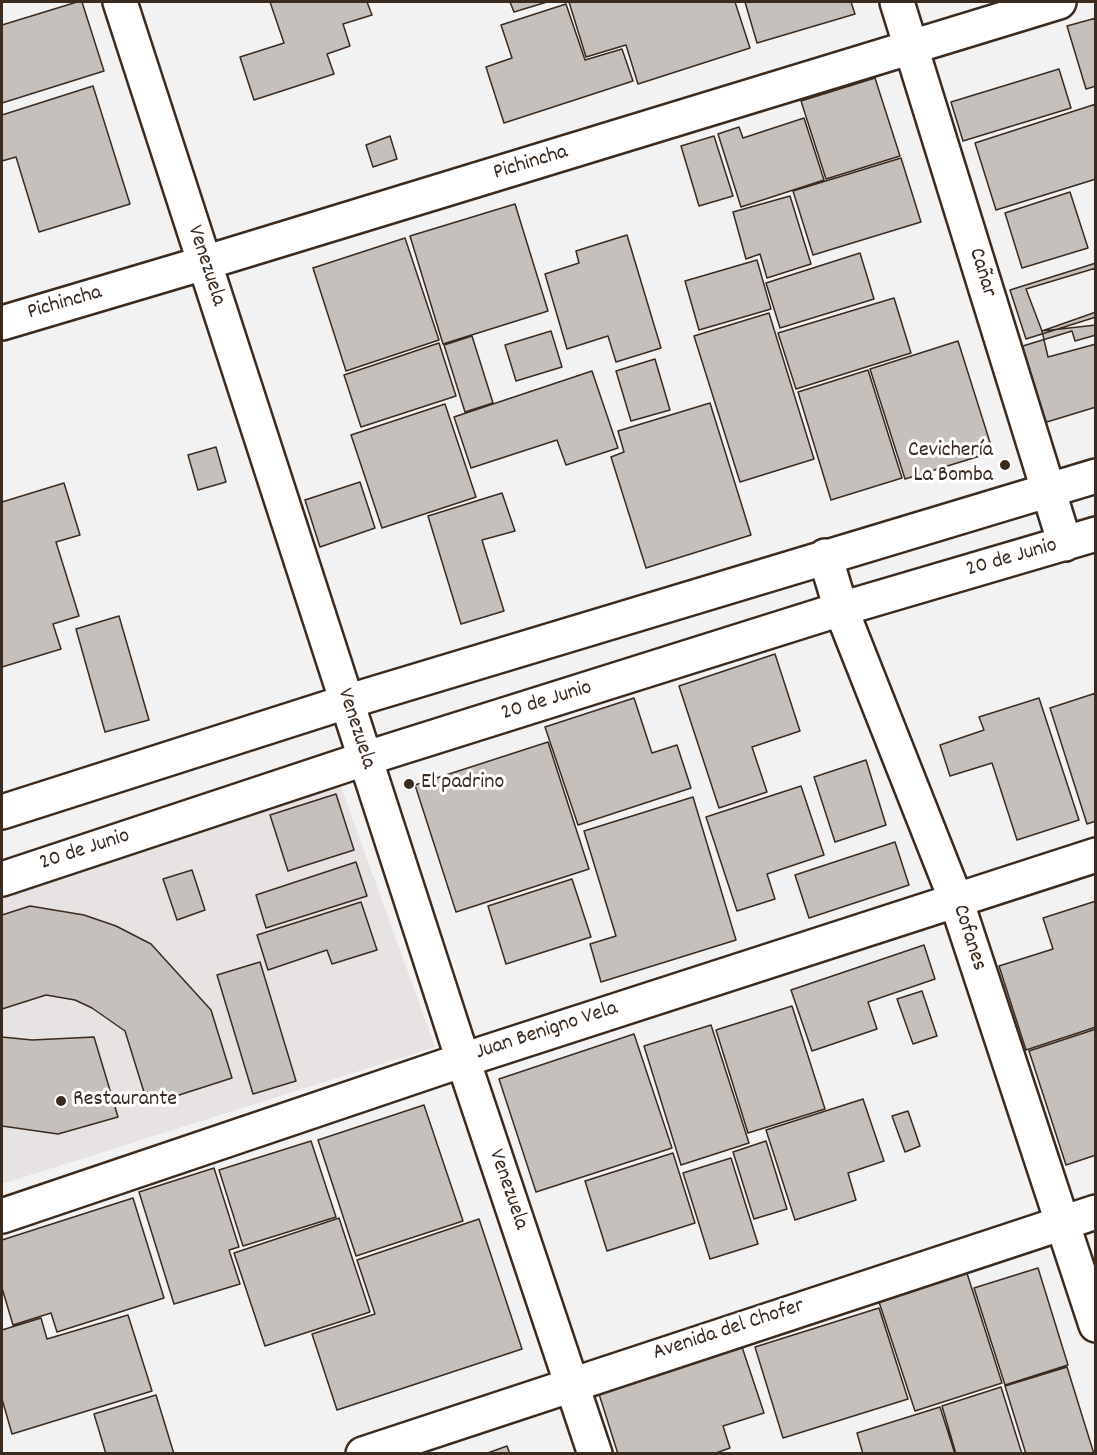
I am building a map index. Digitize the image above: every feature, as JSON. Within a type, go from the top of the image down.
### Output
[{"type":"street","name":"Venezuela","points":[[120,2],[364,759],[463,1060],[573,1382],[595,1454]]},
{"type":"street","name":"Cañar","points":[[897,2],[1065,544]]},
{"type":"street","name":"Pichincha","points":[[2,323],[204,264],[1059,2]]},
{"type":"street","points":[[2,812],[346,702],[1095,476]]},
{"type":"street","name":"20 de Junio","points":[[2,879],[364,759],[841,609],[1095,534]]},
{"type":"street","name":"Cofanes","points":[[825,556],[841,609],[956,900],[1095,1325]]},
{"type":"street","name":"Juan Benigno Vela","points":[[2,1216],[463,1060],[1095,855]]},
{"type":"street","name":"Avenida del Chofer","points":[[363,1454],[573,1382],[1095,1212]]},
{"type":"shaded area","points":[[340,784],[435,1047],[2,1184],[2,897]]},
{"type":"building","points":[[82,2],[104,71],[2,103],[2,25]]},
{"type":"building","points":[[270,2],[367,2],[372,15],[343,24],[350,46],[327,54],[334,74],[254,100],[240,57],[284,43]]},
{"type":"building","points":[[510,2],[547,2],[514,12]]},
{"type":"building","points":[[569,2],[735,2],[750,48],[638,84],[626,45],[586,57]]},
{"type":"building","points":[[745,2],[851,2],[855,14],[757,43]]},
{"type":"building","points":[[566,4],[585,60],[622,49],[633,81],[504,123],[486,67],[512,58],[501,25]]},
{"type":"building","points":[[1096,18],[1096,86],[1086,89],[1067,26]]},
{"type":"building","points":[[1059,69],[1071,108],[963,141],[951,102]]},
{"type":"building","points":[[875,78],[900,156],[826,179],[801,101]]},
{"type":"building","points":[[93,86],[130,204],[39,232],[16,157],[2,161],[2,115]]},
{"type":"building","points":[[1096,104],[1096,179],[996,210],[975,143]]},
{"type":"building","points":[[804,118],[824,180],[741,207],[718,134],[739,127],[743,138]]},
{"type":"building","points":[[390,136],[397,159],[373,167],[366,145]]},
{"type":"building","points":[[714,136],[733,196],[699,206],[681,146]]},
{"type":"building","points":[[901,158],[921,222],[813,255],[793,191]]},
{"type":"building","points":[[1070,192],[1088,248],[1022,268],[1005,213]]},
{"type":"building","points":[[790,196],[811,264],[767,278],[760,254],[746,259],[733,212]]},
{"type":"building","points":[[515,204],[548,311],[443,344],[410,236]]},
{"type":"building","points":[[627,235],[661,348],[616,362],[608,336],[567,349],[545,274],[579,263],[576,251]]},
{"type":"building","points":[[405,238],[439,340],[346,371],[313,268]]},
{"type":"building","points":[[860,253],[874,299],[780,328],[766,283]]},
{"type":"building","points":[[757,260],[771,309],[699,330],[685,281]]},
{"type":"building","points":[[1096,263],[1096,317],[1026,339],[1010,290]]},
{"type":"building","points":[[1096,268],[1096,312],[1042,331],[1026,289]]},
{"type":"building","points":[[894,298],[911,353],[796,389],[778,333]]},
{"type":"building","points":[[769,313],[814,459],[740,482],[694,336]]},
{"type":"building","points":[[1096,325],[1096,344],[1048,357],[1042,331]]},
{"type":"building","points":[[551,331],[562,367],[516,381],[505,345]]},
{"type":"building","points":[[1072,331],[1075,341],[1096,335],[1096,407],[1037,425],[1013,349]]},
{"type":"building","points":[[472,336],[493,403],[465,412],[444,345]]},
{"type":"building","points":[[958,341],[993,452],[905,479],[870,369]]},
{"type":"building","points":[[439,343],[456,396],[361,427],[344,375]]},
{"type":"building","points":[[655,359],[670,410],[631,421],[616,371]]},
{"type":"building","points":[[868,370],[902,478],[831,500],[798,392]]},
{"type":"building","points":[[592,371],[618,448],[566,465],[557,440],[471,468],[454,417]]},
{"type":"building","points":[[710,403],[751,535],[646,568],[611,457],[624,452],[618,431]]},
{"type":"building","points":[[445,404],[476,497],[382,528],[351,435]]},
{"type":"building","points":[[216,447],[226,482],[198,490],[188,455]]},
{"type":"building","points":[[360,482],[375,528],[320,547],[305,500]]},
{"type":"building","points":[[64,483],[80,535],[56,542],[79,616],[53,624],[61,649],[2,667],[2,502]]},
{"type":"building","points":[[502,493],[515,531],[482,540],[504,611],[461,624],[428,516]]},
{"type":"building","points":[[119,616],[149,720],[105,732],[76,629]]},
{"type":"building","points":[[775,654],[800,731],[752,747],[767,792],[719,808],[679,686]]},
{"type":"building","points":[[1096,693],[1096,821],[1087,824],[1050,708]]},
{"type":"building","points":[[634,698],[652,753],[677,745],[691,788],[578,825],[545,727]]},
{"type":"building","points":[[1039,698],[1079,820],[1017,840],[992,763],[950,776],[940,745],[984,730],[979,717]]},
{"type":"building","points":[[548,742],[589,869],[456,912],[415,785]]},
{"type":"building","points":[[866,760],[886,825],[835,842],[814,777]]},
{"type":"building","points":[[801,786],[824,855],[767,874],[775,899],[737,911],[706,817]]},
{"type":"building","points":[[336,794],[354,850],[288,871],[270,815]]},
{"type":"building","points":[[693,797],[736,940],[601,982],[590,944],[616,936],[584,831]]},
{"type":"building","points":[[895,842],[909,885],[809,918],[795,875]]},
{"type":"building","points":[[356,862],[367,896],[266,928],[256,895]]},
{"type":"building","points":[[192,870],[205,910],[177,920],[163,879]]},
{"type":"building","points":[[572,879],[591,937],[506,964],[488,906]]},
{"type":"building","points":[[1096,901],[1096,1027],[1026,1050],[999,966],[1053,949],[1043,918]]},
{"type":"building","points":[[361,902],[377,950],[332,964],[327,950],[268,970],[257,935]]},
{"type":"building","points":[[30,906],[84,915],[116,926],[151,944],[211,1010],[232,1078],[148,1105],[125,1031],[92,1008],[75,1000],[46,995],[2,1009],[2,915]]},
{"type":"building","points":[[924,945],[935,979],[868,1002],[877,1029],[812,1051],[791,990]]},
{"type":"building","points":[[260,962],[296,1081],[253,1094],[217,975]]},
{"type":"building","points":[[922,991],[937,1036],[913,1044],[897,999]]},
{"type":"building","points":[[792,1006],[825,1109],[748,1133],[716,1030]]},
{"type":"building","points":[[711,1025],[749,1143],[681,1165],[644,1046]]},
{"type":"building","points":[[1096,1029],[1096,1155],[1066,1165],[1029,1051]]},
{"type":"building","points":[[634,1034],[672,1148],[536,1192],[499,1079]]},
{"type":"building","points":[[2,1037],[32,1040],[94,1037],[118,1117],[58,1134],[2,1126]]},
{"type":"building","points":[[863,1099],[884,1161],[848,1173],[856,1200],[795,1220],[766,1130]]},
{"type":"building","points":[[424,1105],[463,1221],[356,1256],[318,1140]]},
{"type":"building","points":[[908,1111],[920,1146],[905,1152],[892,1116]]},
{"type":"building","points":[[311,1141],[336,1217],[243,1246],[219,1170]]},
{"type":"building","points":[[766,1141],[787,1209],[754,1219],[733,1152]]},
{"type":"building","points":[[673,1153],[695,1223],[607,1251],[585,1181]]},
{"type":"building","points":[[731,1158],[758,1244],[710,1259],[683,1173]]},
{"type":"building","points":[[214,1168],[239,1247],[229,1250],[240,1284],[174,1304],[139,1192]]},
{"type":"building","points":[[133,1198],[164,1298],[57,1332],[51,1313],[13,1325],[2,1288],[2,1240]]},
{"type":"building","points":[[339,1218],[370,1312],[265,1346],[234,1253]]},
{"type":"building","points":[[479,1219],[522,1349],[337,1410],[312,1334],[375,1314],[357,1260]]},
{"type":"building","points":[[965,1267],[1002,1383],[915,1411],[877,1296]]},
{"type":"building","points":[[1038,1268],[1068,1365],[1005,1385],[974,1288]]},
{"type":"building","points":[[879,1308],[908,1399],[783,1438],[755,1347]]},
{"type":"building","points":[[128,1315],[152,1391],[12,1434],[2,1399],[2,1330],[41,1318],[47,1339]]},
{"type":"building","points":[[742,1347],[764,1413],[723,1426],[730,1448],[713,1454],[618,1454],[599,1394]]},
{"type":"building","points":[[1067,1367],[1094,1454],[1026,1454],[1005,1386]]},
{"type":"building","points":[[1001,1387],[1022,1454],[956,1454],[942,1406]]},
{"type":"building","points":[[156,1395],[174,1454],[106,1454],[94,1414]]},
{"type":"building","points":[[940,1407],[955,1454],[863,1454],[857,1433]]},
{"type":"building","points":[[507,1446],[510,1454],[485,1454]]},
{"type":"place","name":"Cevichería La Bomba","points":[[1005,465]]},
{"type":"place","name":"El padrino","points":[[409,784]]},
{"type":"place","name":"Restaurante","points":[[61,1101]]}]
